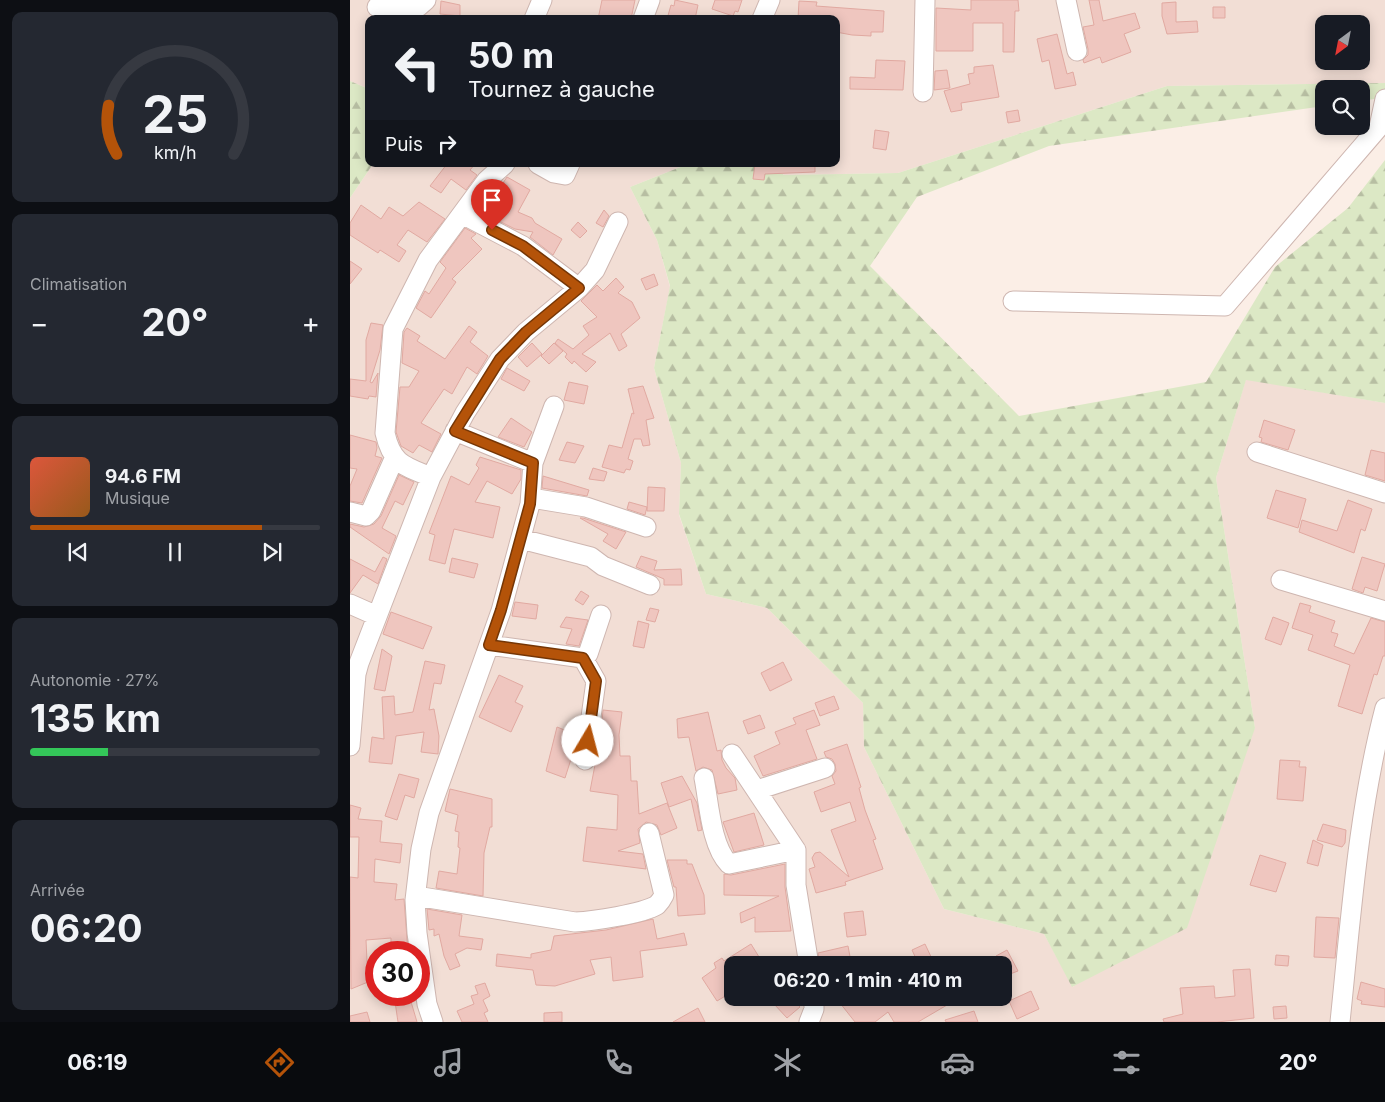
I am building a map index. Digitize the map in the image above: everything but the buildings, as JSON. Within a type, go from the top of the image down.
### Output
[{"type":"street","points":[[377,7],[418,7],[426,0]]},
{"type":"street","points":[[536,15],[542,0]]},
{"type":"street","points":[[644,15],[650,0]]},
{"type":"street","points":[[764,15],[770,0]]},
{"type":"street","points":[[923,92],[925,0]]},
{"type":"street","points":[[1066,0],[1077,51]]},
{"type":"street","points":[[1013,301],[1225,306],[1379,127],[1385,99]]},
{"type":"street","points":[[431,477],[394,459],[389,449],[385,433],[393,329],[428,260],[486,180],[501,167]]},
{"type":"street","points":[[543,167],[554,173],[565,175],[569,167]]},
{"type":"street","points":[[462,214],[523,246],[579,288]]},
{"type":"street","points":[[350,746],[356,674],[355,662],[377,616],[431,477],[455,431],[500,359],[526,332],[579,288],[595,270],[618,222]]},
{"type":"street","points":[[433,1022],[427,1004],[420,965],[416,896],[421,849],[429,813],[501,610],[521,539],[530,498],[533,463],[554,406]]},
{"type":"street","points":[[455,431],[533,463]]},
{"type":"street","points":[[1257,452],[1385,493]]},
{"type":"street","points":[[350,512],[366,516],[394,459]]},
{"type":"street","points":[[530,498],[586,507],[646,528]]},
{"type":"street","points":[[521,539],[592,557],[603,566],[650,585]]},
{"type":"street","points":[[1280,580],[1385,611]]},
{"type":"street","points":[[350,604],[377,616]]},
{"type":"street","points":[[489,645],[583,658],[588,654],[601,615]]},
{"type":"street","points":[[583,658],[596,681],[586,760]]},
{"type":"street","points":[[1340,1022],[1362,818],[1372,756],[1385,708]]},
{"type":"street","points":[[732,754],[796,850],[796,885],[808,956]]},
{"type":"street","points":[[757,790],[825,768]]},
{"type":"street","points":[[704,778],[717,844],[721,856],[729,864],[796,850]]},
{"type":"street","points":[[416,896],[575,922],[590,922],[640,910],[657,905],[664,895],[649,833]]},
{"type":"street","points":[[809,1022],[814,1006]]},
{"type":"shaded area","points":[[350,0],[1385,0],[1385,83],[1370,83],[1370,80],[1315,80],[1315,84],[1167,86],[898,173],[784,175],[774,167],[840,167],[840,15],[365,15],[365,87],[350,81]]},
{"type":"shaded area","points":[[371,167],[680,167],[630,187],[657,240],[670,287],[654,368],[681,463],[679,515],[706,594],[767,608],[863,703],[864,747],[944,909],[1044,934],[1073,987],[1255,728],[1216,478],[1246,379],[1385,403],[1385,1022],[350,1022],[350,198]]},
{"type":"green space","points":[[350,81],[365,87],[365,167],[371,167],[350,198]]},
{"type":"green space","points":[[1370,83],[1385,83],[1385,104],[1381,98],[1370,100]]},
{"type":"green space","points":[[1315,84],[1315,107],[1049,146],[917,197],[870,266],[1019,416],[1206,382],[1275,267],[1348,208],[1385,160],[1385,403],[1246,380],[1216,478],[1255,728],[1187,928],[1072,987],[1044,934],[944,909],[864,747],[863,703],[767,608],[706,594],[679,514],[681,463],[654,368],[670,286],[657,240],[630,187],[680,167],[774,167],[784,175],[898,173],[1167,86]]},
{"type":"route","points":[[492,230],[523,246],[579,288],[526,332],[500,359],[455,431],[533,463],[530,504],[501,610],[489,645],[583,658],[596,681],[588,741]]}]
